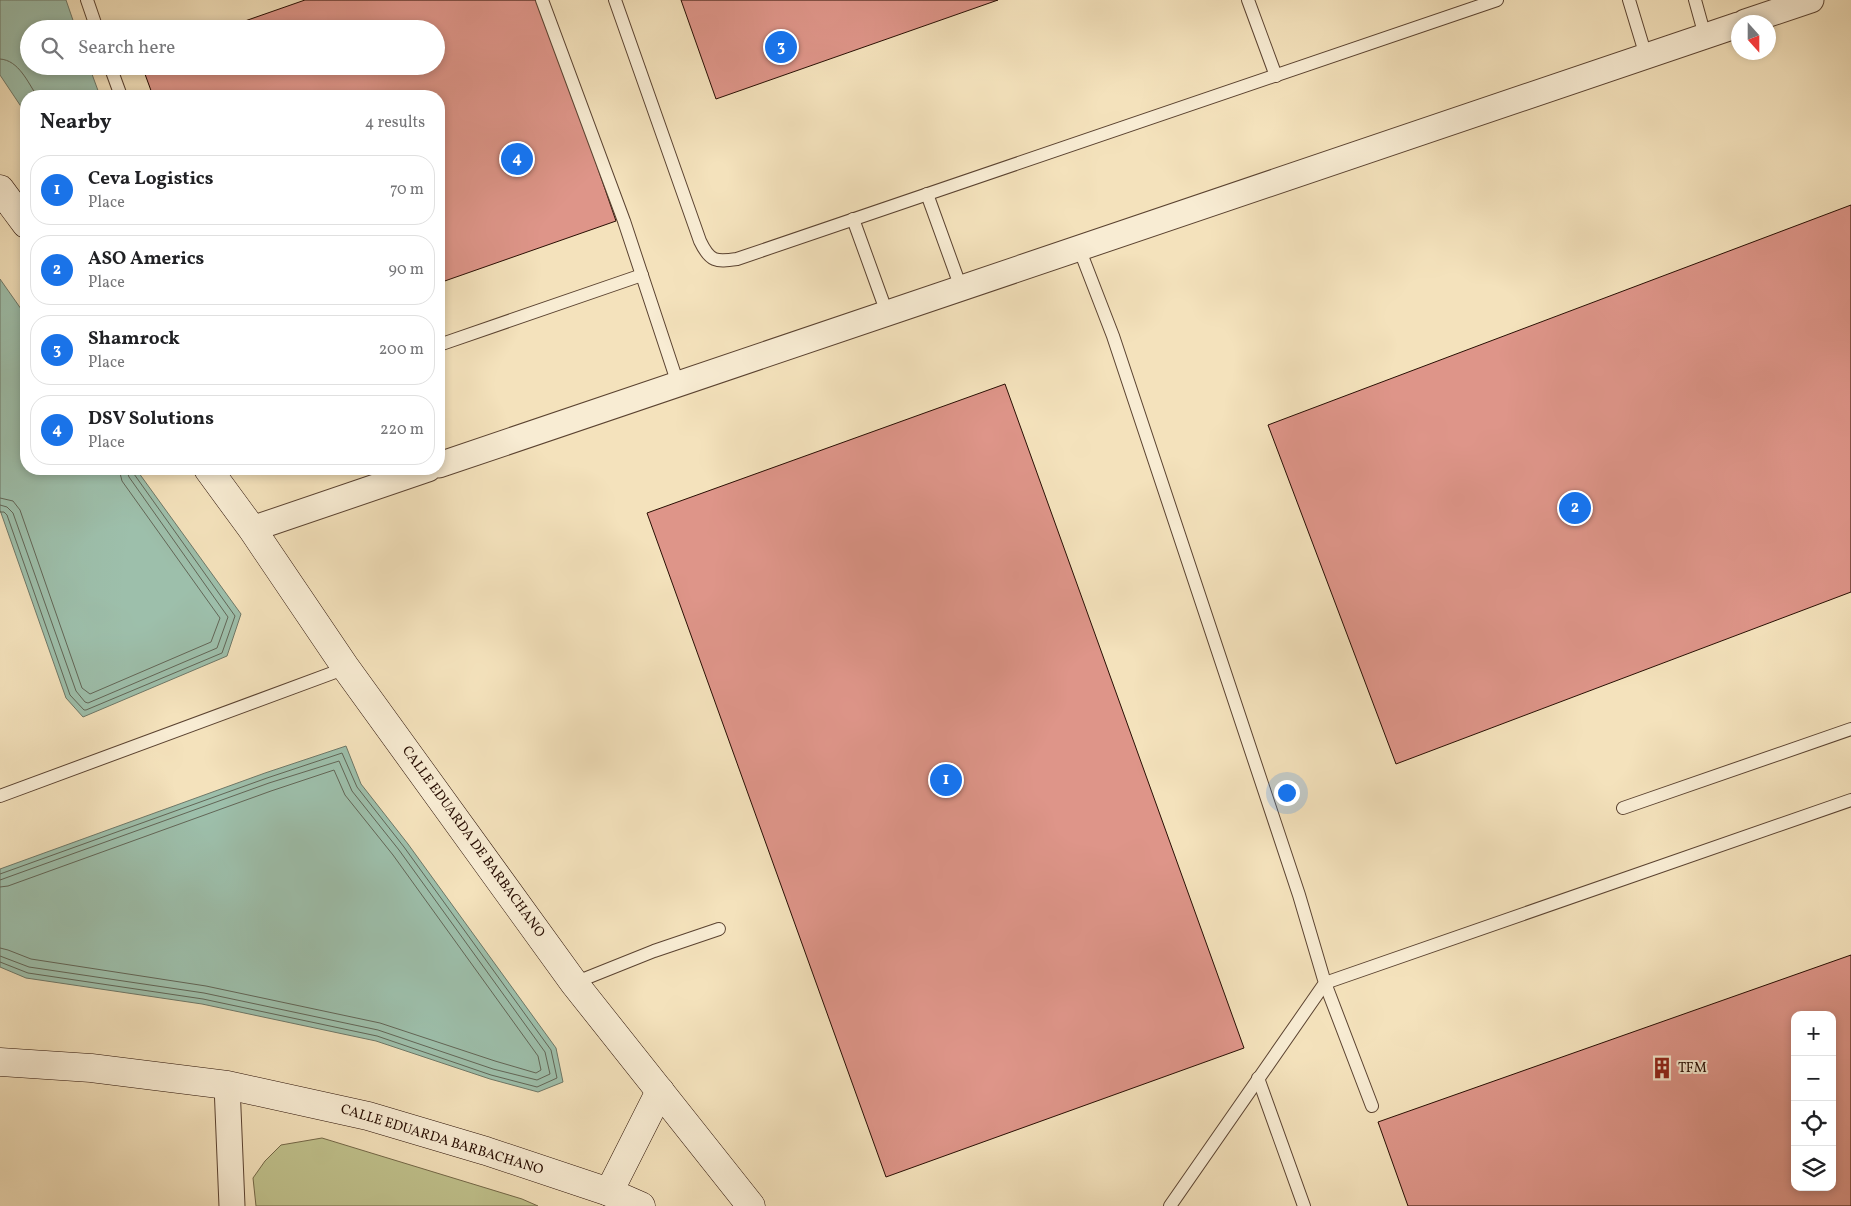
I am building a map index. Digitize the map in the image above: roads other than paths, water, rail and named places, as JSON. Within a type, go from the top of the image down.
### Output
[{"type":"street","points":[[1766,15],[1811,0]]},
{"type":"street","points":[[445,463],[1731,27]]},
{"type":"street","points":[[0,189],[20,216]]},
{"type":"street","name":"CALLE EDUARDA DE BARBACHANO","points":[[212,475],[252,529],[346,668],[574,983],[751,1206]]},
{"type":"street","points":[[252,529],[410,475]]},
{"type":"street","name":"CALLE EDUARDA BARBACHANO","points":[[0,1062],[90,1068],[227,1085],[368,1116],[486,1151],[609,1192],[642,1206]]},
{"type":"street","points":[[227,1085],[232,1206]]},
{"type":"street","points":[[609,1192],[660,1091]]},
{"type":"lane","points":[[87,0],[94,20]]},
{"type":"lane","points":[[542,0],[624,221],[678,384]]},
{"type":"lane","points":[[615,0],[700,241],[706,254],[711,258],[724,261],[738,259],[1497,0]]},
{"type":"lane","points":[[1248,0],[1276,76]]},
{"type":"lane","points":[[1629,0],[1646,56]]},
{"type":"lane","points":[[1695,0],[1705,36]]},
{"type":"lane","points":[[113,75],[118,90]]},
{"type":"lane","points":[[928,194],[962,288]]},
{"type":"lane","points":[[853,220],[887,313]]},
{"type":"lane","points":[[1079,248],[1116,346],[1299,896],[1325,983],[1372,1106]]},
{"type":"lane","points":[[445,343],[642,276]]},
{"type":"lane","points":[[0,796],[346,668]]},
{"type":"lane","points":[[1623,808],[1851,729]]},
{"type":"lane","points":[[1170,1206],[1325,983],[1851,800]]},
{"type":"lane","points":[[574,983],[654,951],[718,929]]},
{"type":"lane","points":[[1258,1078],[1304,1206]]},
{"type":"water","points":[[0,0],[66,0],[73,20],[20,20],[20,75],[92,75],[98,90],[20,90],[20,105],[0,75]]},
{"type":"water","points":[[0,279],[20,307],[20,475],[140,475],[241,614],[227,656],[83,717],[66,698],[0,510]]},
{"type":"water","points":[[346,746],[361,784],[408,844],[556,1048],[563,1082],[538,1092],[490,1079],[376,1041],[202,1004],[26,978],[0,967],[0,869],[265,773]]},
{"type":"place","name":"Shamrock","points":[[781,47]]},
{"type":"place","name":"DSV Solutions","points":[[517,159]]},
{"type":"place","name":"ASO Americs","points":[[1575,508]]},
{"type":"place","name":"Ceva Logistics","points":[[946,780]]},
{"type":"place","name":"TFM","points":[[1662,1068]]}]
